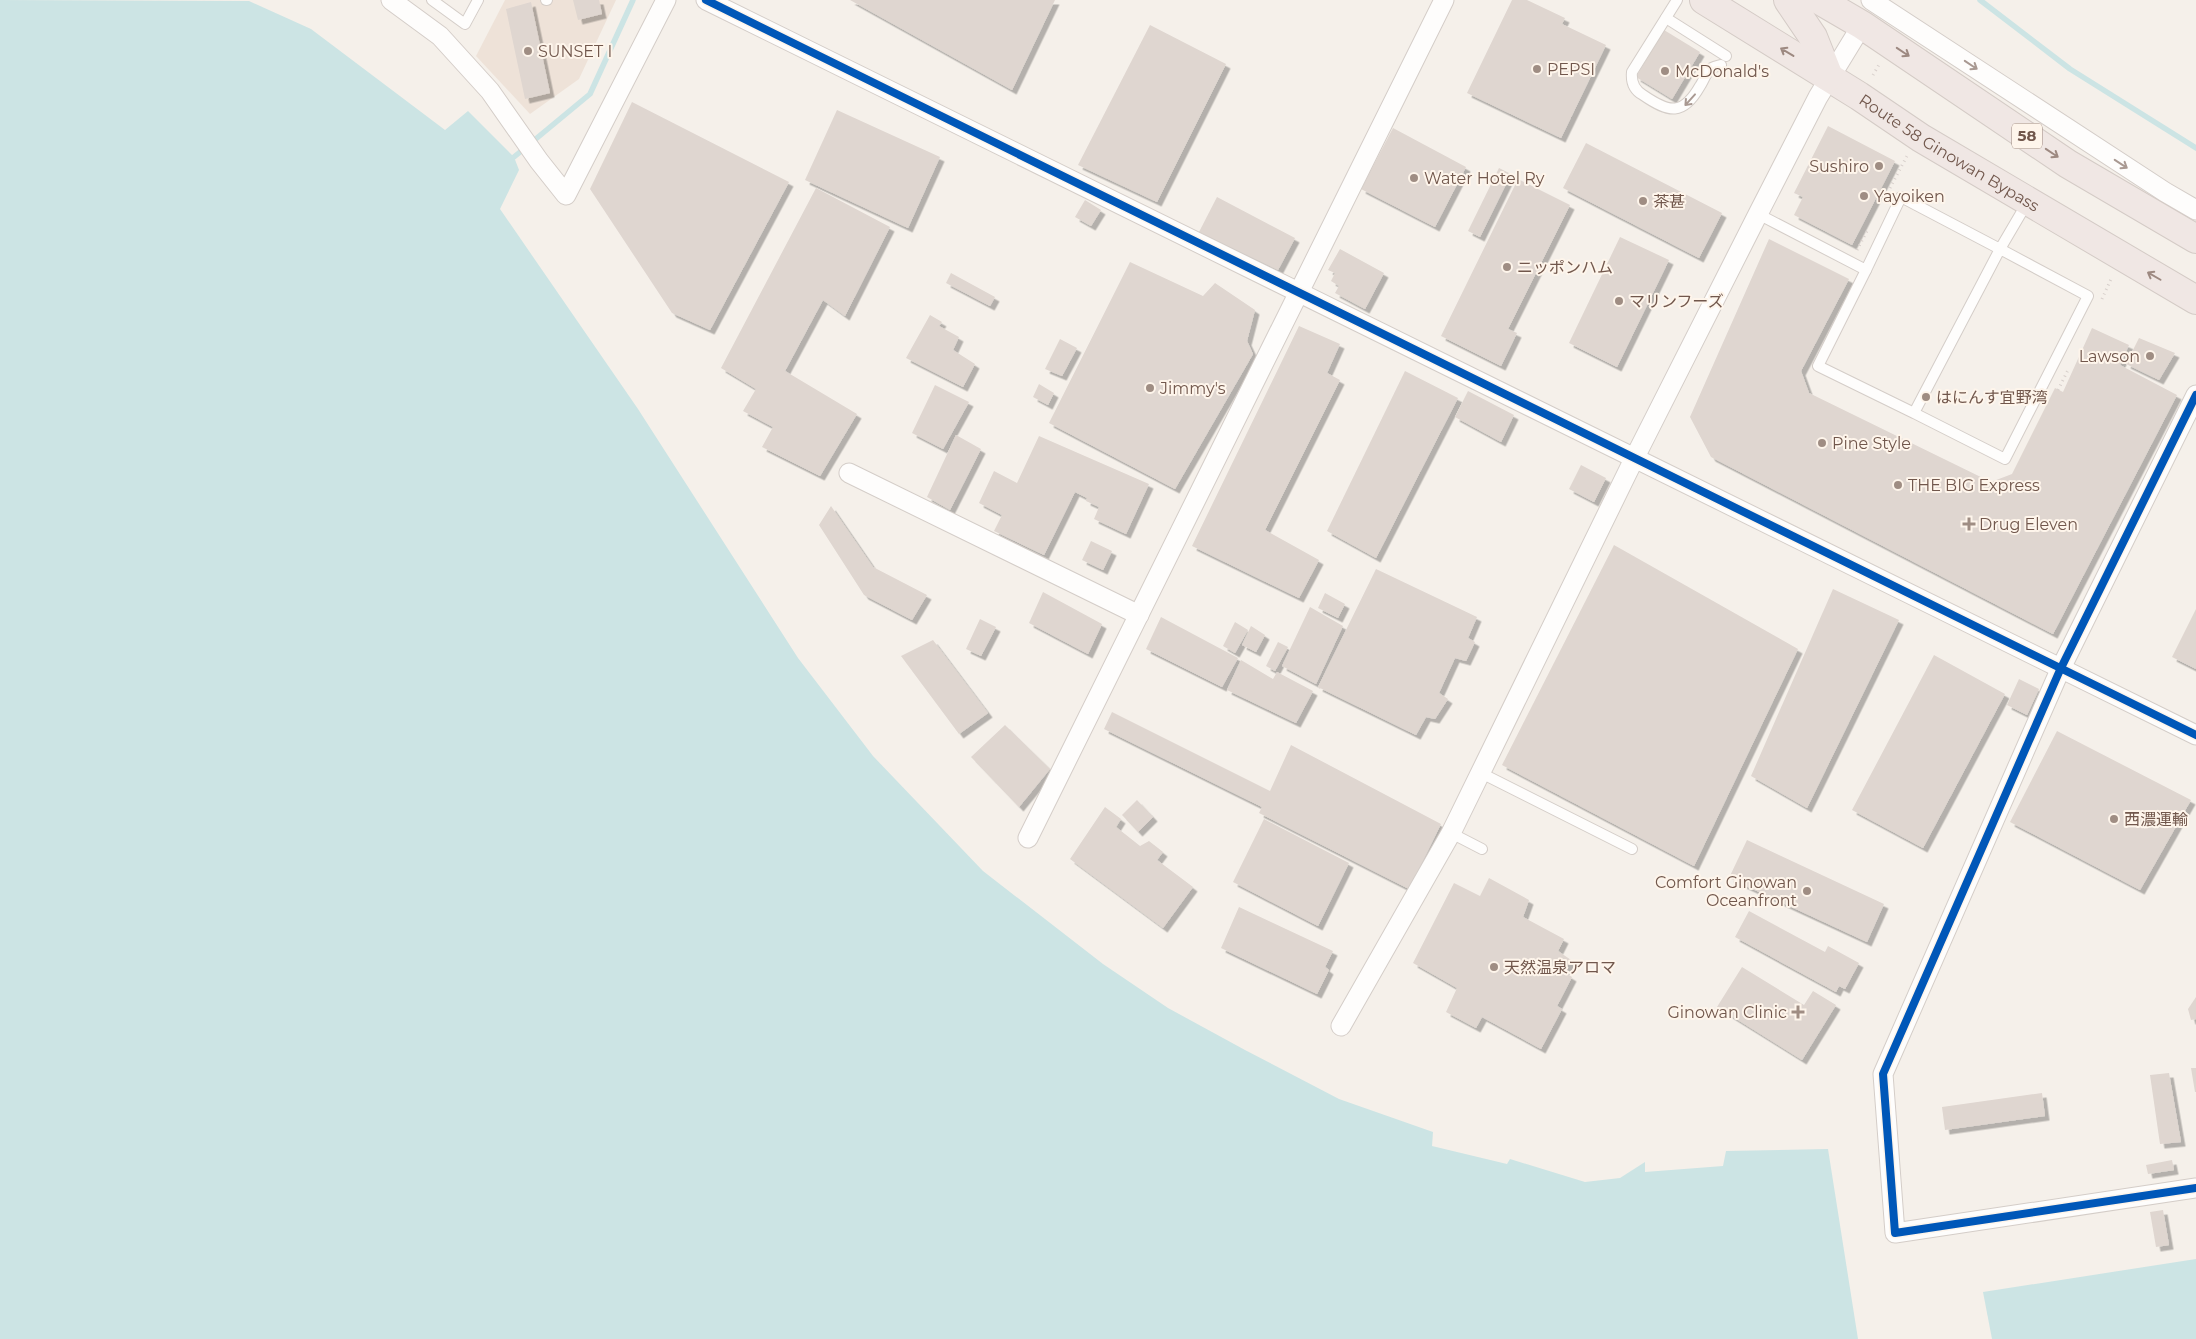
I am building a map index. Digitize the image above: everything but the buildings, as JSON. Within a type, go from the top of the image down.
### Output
[{"type":"highway","name":"Route 58 Ginowan Bypass","points":[[1704,0],[1829,77],[1921,138],[2196,300]]},
{"type":"highway","points":[[1788,0],[1813,37],[1829,77]]},
{"type":"highway","name":"58","points":[[1819,0],[1862,25],[2068,164],[2196,239]]},
{"type":"street","points":[[392,0],[440,36],[490,91],[539,161],[566,195],[666,0]]},
{"type":"street","points":[[706,0],[1635,457],[2060,670],[2196,735]]},
{"type":"street","points":[[1028,838],[1444,0]]},
{"type":"street","points":[[1872,0],[2165,192],[2196,210]]},
{"type":"street","points":[[1341,1026],[1451,833],[1635,457],[1758,214],[1829,77],[1862,25]]},
{"type":"street","points":[[2196,395],[2060,670],[1882,1074],[1894,1233],[2196,1188]]},
{"type":"street","points":[[849,473],[1139,615]]},
{"type":"lane","points":[[432,0],[465,24],[478,0]]},
{"type":"lane","points":[[1666,18],[1724,61],[1710,69],[1690,101],[1680,109],[1665,108],[1640,93],[1634,87],[1632,79],[1632,72],[1677,0]]},
{"type":"lane","points":[[1901,197],[2000,249],[2088,296],[2005,459],[1818,366],[1901,197]]},
{"type":"lane","points":[[1914,414],[2000,249],[2027,202]]},
{"type":"lane","points":[[1758,214],[1866,270]]},
{"type":"lane","points":[[1481,773],[1632,850]]},
{"type":"lane","points":[[1451,833],[1482,849]]},
{"type":"shaded area","points":[[505,0],[616,0],[579,79],[530,114],[476,56]]},
{"type":"water","points":[[0,0],[249,1],[311,29],[445,130],[468,111],[514,157],[519,170],[500,209],[638,409],[798,658],[873,756],[983,871],[1103,964],[1168,1008],[1339,1099],[1433,1132],[1432,1146],[1507,1164],[1510,1159],[1585,1182],[1620,1178],[1645,1162],[1645,1172],[1723,1166],[1726,1151],[1828,1149],[1858,1339],[0,1339]]},
{"type":"water","points":[[2196,1259],[2196,1339],[1992,1339],[1983,1292]]},
{"type":"waterway","points":[[514,157],[590,94],[633,0]]},
{"type":"waterway","points":[[1980,0],[2070,69],[2196,148]]},
{"type":"cycle path","points":[[706,0],[2196,735]]},
{"type":"cycle path","points":[[2196,395],[2060,670],[1883,1074],[1895,1233],[2196,1188]]},
{"type":"place","name":"SUNSET I","points":[[528,51]]},
{"type":"place","name":"PEPSI","points":[[1537,69]]},
{"type":"place","name":"McDonald's","points":[[1665,71]]},
{"type":"place","name":"Sushiro","points":[[1879,166]]},
{"type":"place","name":"Water Hotel Ry","points":[[1414,178]]},
{"type":"place","name":"Yayoiken","points":[[1864,196]]},
{"type":"place","name":"茶甚","points":[[1643,201]]},
{"type":"place","name":"ニッポンハム","points":[[1507,267]]},
{"type":"place","name":"マリンフーズ","points":[[1619,301]]},
{"type":"place","name":"Lawson","points":[[2150,356]]},
{"type":"place","name":"Jimmy's","points":[[1150,388]]},
{"type":"place","name":"はにんす宜野湾","points":[[1926,397]]},
{"type":"place","name":"Pine Style","points":[[1822,443]]},
{"type":"place","name":"THE BIG Express","points":[[1898,485]]},
{"type":"place","name":"Drug Eleven","points":[[1969,524]]},
{"type":"place","name":"西濃運輸","points":[[2114,819]]},
{"type":"place","name":"Comfort Ginowan Oceanfront","points":[[1807,891]]},
{"type":"place","name":"天然温泉アロマ","points":[[1494,967]]},
{"type":"place","name":"Ginowan Clinic","points":[[1798,1012]]}]
